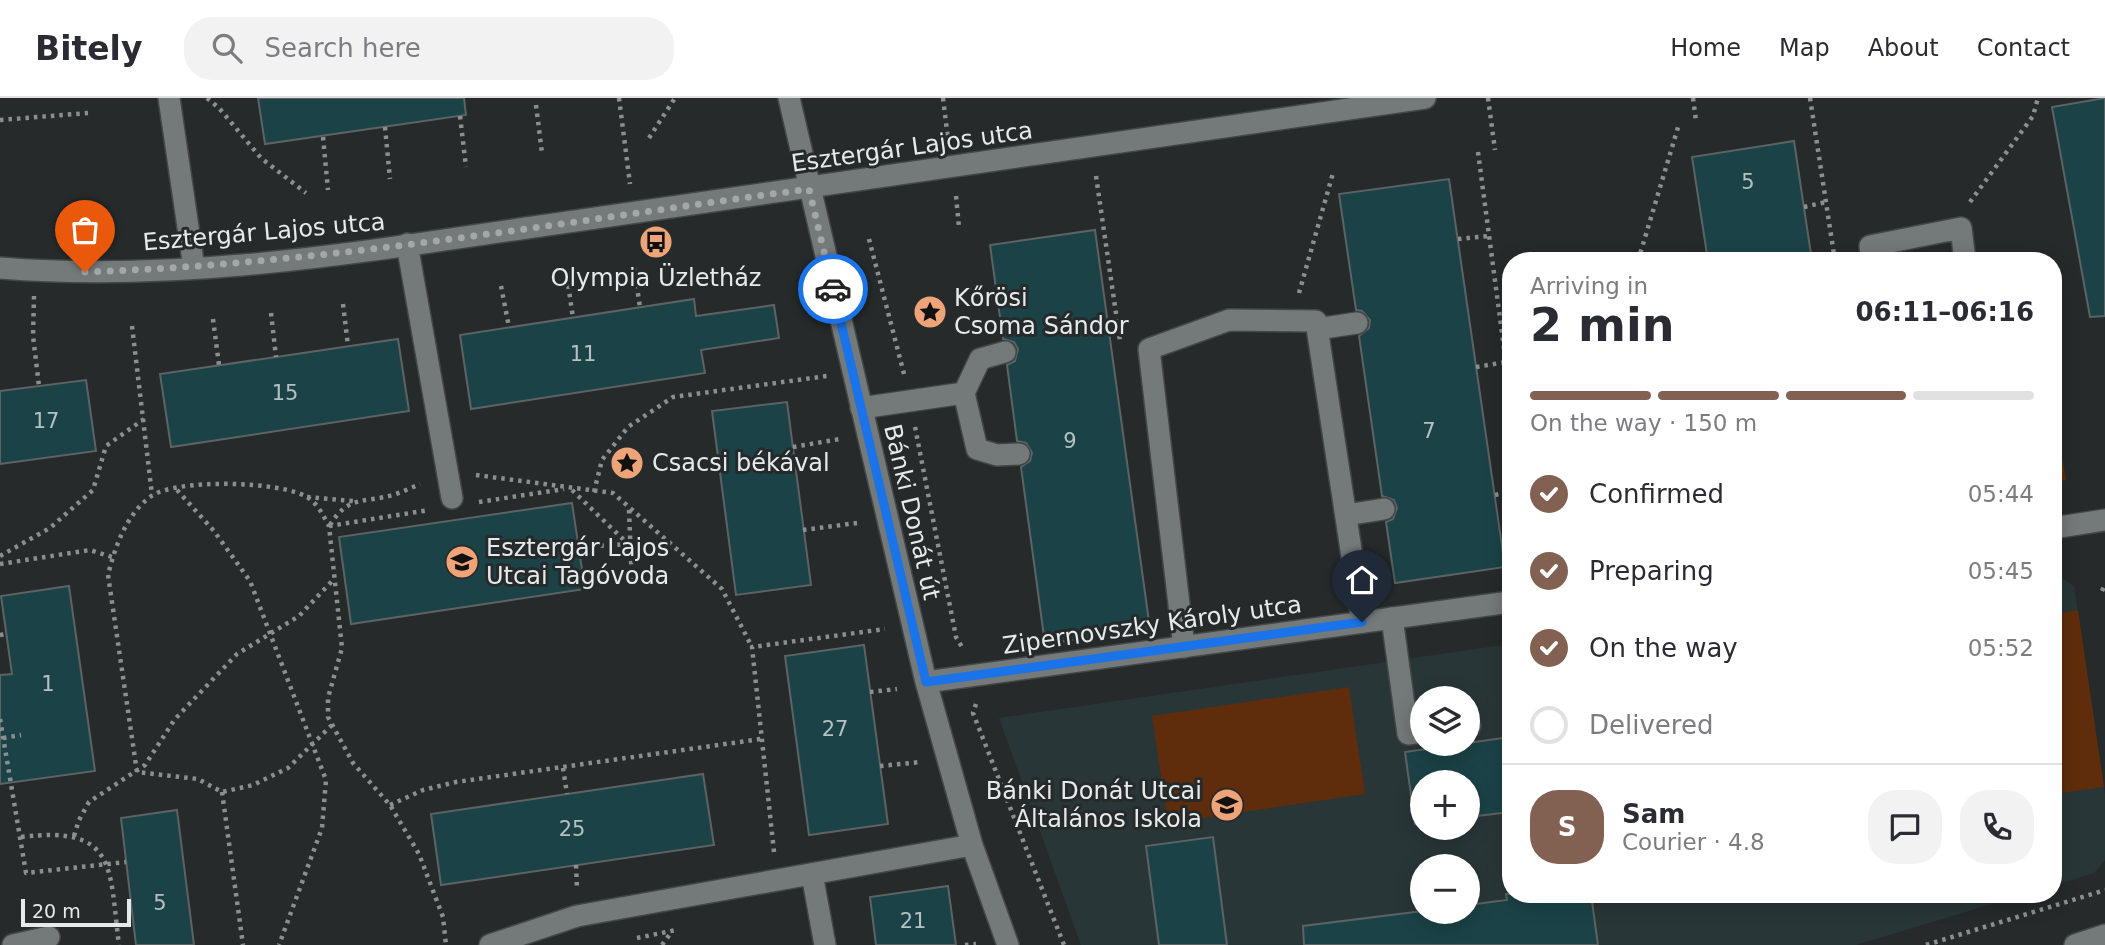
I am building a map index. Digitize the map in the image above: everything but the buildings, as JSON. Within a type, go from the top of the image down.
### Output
[{"type":"street","points":[[169,98],[194,268]]},
{"type":"street","name":"Bánki Donát út","points":[[789,98],[861,408],[918,685],[1008,945]]},
{"type":"street","name":"Esztergár Lajos utca","points":[[0,268],[35,271],[194,268],[297,260],[809,189],[1425,98]]},
{"type":"street","points":[[1871,252],[1870,246],[1961,228],[1964,252]]},
{"type":"street","name":"Esztergár Lajos utca","points":[[407,244],[452,503]]},
{"type":"street","points":[[1184,647],[1149,349],[1229,320],[1316,321],[1362,622]]},
{"type":"street","points":[[1317,329],[1357,323]]},
{"type":"street","points":[[1005,352],[980,359],[964,393],[977,449],[997,455],[1019,454]]},
{"type":"street","points":[[861,408],[964,393]]},
{"type":"street","points":[[1346,515],[1384,509]]},
{"type":"street","points":[[2062,527],[2105,520]]},
{"type":"street","name":"Zipernovszky Károly utca","points":[[918,685],[1502,603]]},
{"type":"street","points":[[1392,618],[1410,734]]},
{"type":"street","points":[[490,945],[577,916],[972,845]]},
{"type":"street","points":[[812,874],[825,945]]},
{"type":"street","points":[[2075,945],[2105,935]]},
{"type":"street","points":[[13,945],[48,937]]},
{"type":"path","points":[[207,98],[219,108],[261,158],[306,193]]},
{"type":"path","points":[[619,98],[634,213]]},
{"type":"path","points":[[649,138],[674,98]]},
{"type":"path","points":[[1488,98],[1494,150]]},
{"type":"path","points":[[1693,98],[1696,121]]},
{"type":"path","points":[[1810,98],[1834,252]]},
{"type":"path","points":[[1949,230],[2033,116],[2038,98]]},
{"type":"path","points":[[536,105],[542,153]]},
{"type":"path","points":[[0,120],[88,113]]},
{"type":"path","points":[[460,116],[466,167]]},
{"type":"path","points":[[1641,252],[1679,124]]},
{"type":"path","points":[[385,127],[390,179]]},
{"type":"path","points":[[323,136],[328,190]]},
{"type":"path","points":[[1478,152],[1502,332]]},
{"type":"path","points":[[1291,321],[1334,173]]},
{"type":"path","points":[[1804,207],[1826,202]]},
{"type":"path","points":[[1458,239],[1489,236]]},
{"type":"path","points":[[869,239],[910,400],[956,637],[972,656]]},
{"type":"path","points":[[634,268],[640,307]]},
{"type":"path","points":[[35,271],[33,336],[39,386]]},
{"type":"path","points":[[567,277],[573,318]]},
{"type":"path","points":[[500,286],[509,327]]},
{"type":"path","points":[[1105,302],[1114,300]]},
{"type":"path","points":[[343,304],[348,346]]},
{"type":"path","points":[[271,313],[276,357]]},
{"type":"path","points":[[214,319],[219,365]]},
{"type":"path","points":[[132,326],[152,495]]},
{"type":"path","points":[[1476,367],[1502,363]]},
{"type":"path","points":[[594,492],[601,460],[628,427],[673,397],[833,375]]},
{"type":"path","points":[[0,556],[50,528],[93,490],[106,446],[144,419]]},
{"type":"path","points":[[841,426],[844,451]]},
{"type":"path","points":[[793,447],[842,439]]},
{"type":"path","points":[[468,470],[475,475],[613,493],[629,510],[683,553],[722,589],[751,647],[775,864]]},
{"type":"path","points":[[137,772],[108,575],[132,514],[152,495],[204,484],[252,485],[306,496],[353,501],[392,495],[424,483]]},
{"type":"path","points":[[329,526],[452,503],[570,488]]},
{"type":"path","points":[[570,488],[628,544]]},
{"type":"path","points":[[177,490],[214,531],[250,582],[268,635],[326,780],[323,828],[279,945]]},
{"type":"path","points":[[1494,495],[1502,494]]},
{"type":"path","points":[[306,496],[320,509],[329,526],[342,648],[328,698],[328,717],[353,763],[390,806],[419,855],[443,917],[446,945]]},
{"type":"path","points":[[329,526],[337,514],[353,501]]},
{"type":"path","points":[[629,510],[628,544],[632,585]]},
{"type":"path","points":[[855,511],[862,536]]},
{"type":"path","points":[[803,530],[857,523]]},
{"type":"path","points":[[579,547],[628,544]]},
{"type":"path","points":[[0,564],[90,550],[113,557]]},
{"type":"path","points":[[74,836],[89,802],[137,772],[176,719],[237,654],[299,616],[334,579]]},
{"type":"path","points":[[751,647],[894,628]]},
{"type":"path","points":[[870,692],[918,685]]},
{"type":"path","points":[[984,699],[976,704],[974,713],[1064,945]]},
{"type":"path","points":[[0,719],[26,873],[126,862]]},
{"type":"path","points":[[137,772],[198,779],[222,792],[253,785],[288,768],[332,725]]},
{"type":"path","points":[[3,738],[21,735]]},
{"type":"path","points":[[390,806],[423,790],[456,782],[761,739]]},
{"type":"path","points":[[880,766],[930,761]]},
{"type":"path","points":[[563,768],[567,794]]},
{"type":"path","points":[[222,792],[243,945]]},
{"type":"path","points":[[21,837],[51,833],[74,836],[95,845],[109,864],[120,945]]},
{"type":"path","points":[[576,865],[577,882]]},
{"type":"path","points":[[1926,945],[2105,890]]},
{"type":"path","points":[[965,945],[980,944],[978,932]]},
{"type":"path","points":[[662,945],[670,933]]},
{"type":"shaded area","points":[[2062,458],[2066,480],[2062,481]]},
{"type":"shaded area","points":[[2062,578],[2074,586],[2105,795],[2105,860],[2094,873],[2062,883]]},
{"type":"shaded area","points":[[2078,610],[2104,787],[2062,793],[2062,613]]},
{"type":"shaded area","name":"Bánki Donát Utcai Általános Iskola","points":[[1502,645],[1502,903],[1995,903],[1856,945],[1081,945],[999,718]]},
{"type":"shaded area","points":[[1349,687],[1365,794],[1168,823],[1152,716]]},
{"type":"way so far","points":[[85,272],[194,268],[297,260],[809,189],[833,289]]},
{"type":"place","name":"Olympia Üzletház","points":[[656,242]]},
{"type":"place","name":"Kőrösi Csoma Sándor","points":[[930,312]]},
{"type":"place","name":"Csacsi békával","points":[[627,463]]},
{"type":"place","name":"Esztergár Lajos Utcai Tagóvoda","points":[[462,562]]},
{"type":"place","name":"Bánki Donát Utcai Általános Iskola","points":[[1227,805]]},
{"type":"route","points":[[833,289],[926,682],[1362,622]]}]
